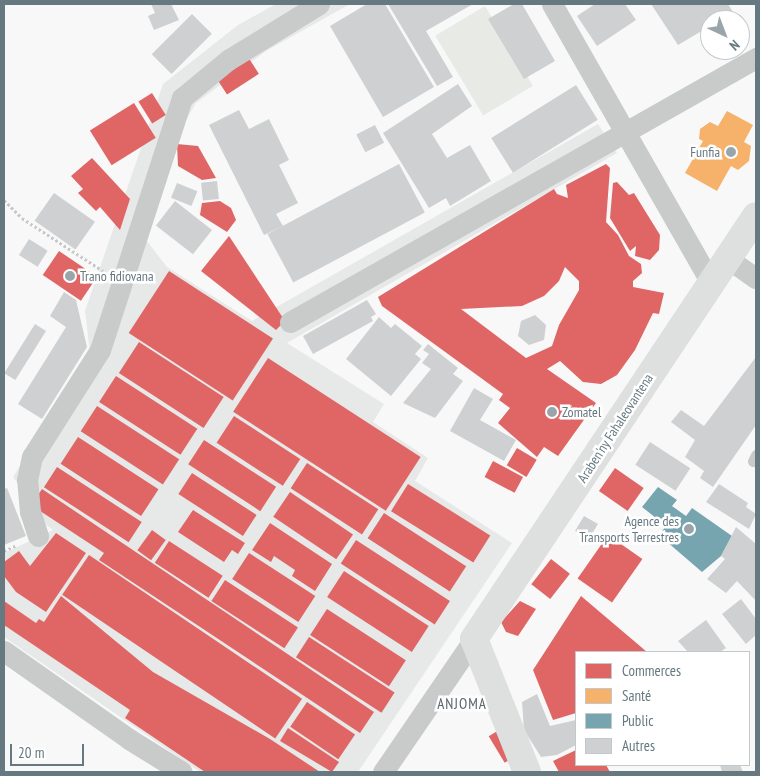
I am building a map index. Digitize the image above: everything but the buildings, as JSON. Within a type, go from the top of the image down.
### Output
[{"type":"street","points":[[38,536],[30,512],[28,480],[32,457],[100,350],[182,98],[228,60],[319,4]]},
{"type":"street","points":[[552,4],[711,283]]},
{"type":"street","points":[[290,322],[625,135],[756,58]]},
{"type":"street","name":"Araben'ny Fahaleovantena","points":[[474,639],[756,216]]},
{"type":"street","points":[[727,258],[756,278]]},
{"type":"street","points":[[474,639],[525,771]]},
{"type":"street","points":[[383,772],[474,639]]},
{"type":"street","points":[[4,651],[129,739],[182,772]]},
{"type":"path","points":[[4,200],[22,218],[123,284]]},
{"type":"shaded area","points":[[276,4],[350,4],[266,51],[196,103],[177,136],[146,240],[167,267],[252,321],[598,124],[617,153],[287,343],[384,404],[373,422],[428,458],[415,481],[512,543],[358,772],[200,772],[4,637],[4,553],[53,530],[32,514],[30,500],[13,477],[90,353],[85,311],[163,84],[238,25]]},
{"type":"shaded area","points":[[485,6],[533,86],[483,116],[435,36]]},
{"type":"place","name":"Funfia","points":[[731,152]]},
{"type":"place","name":"Trano fidiovana","points":[[70,276]]},
{"type":"place","name":"Zomatel","points":[[552,412]]},
{"type":"place","name":"Agence des Transports Terrestres","points":[[689,529]]},
{"type":"district","name":"ANJOMA","points":[[462,704]]}]
